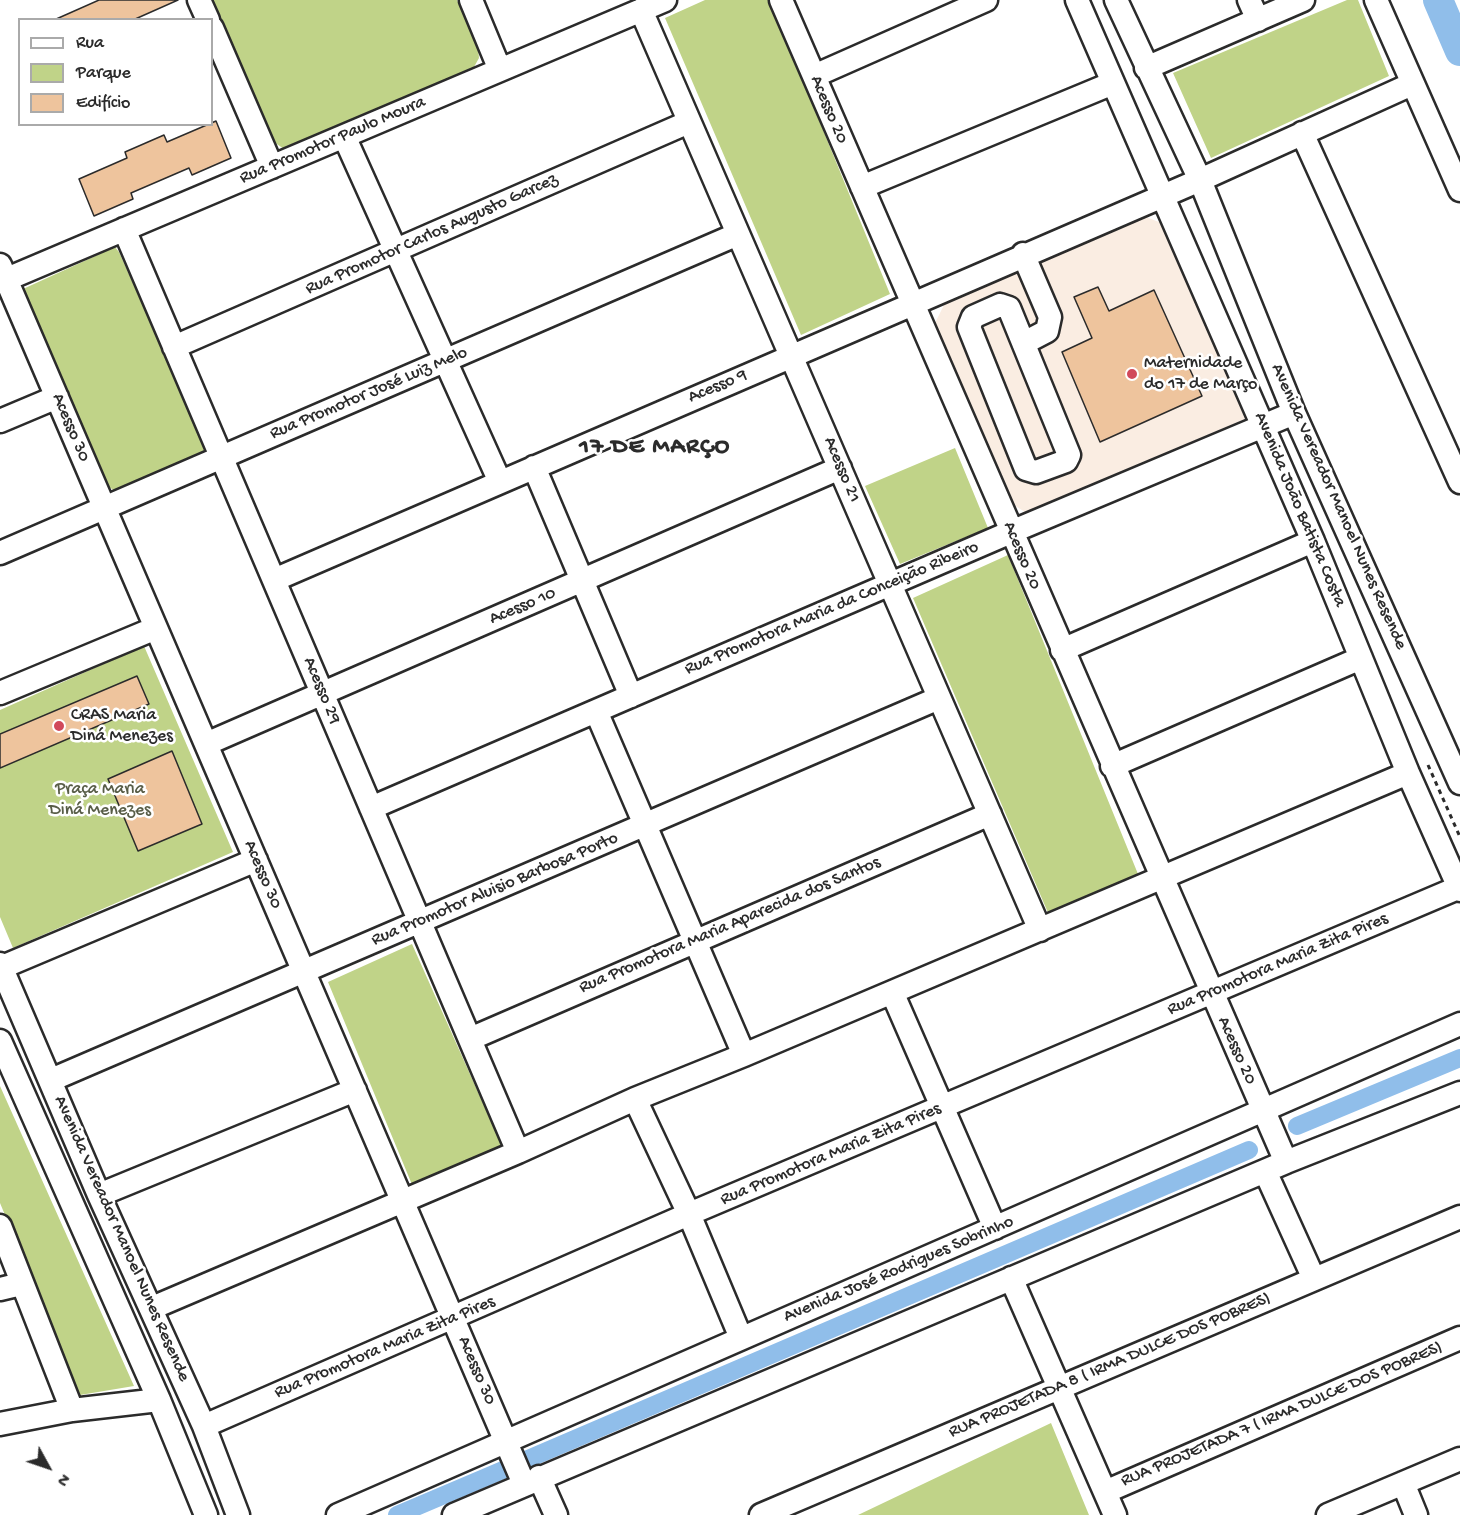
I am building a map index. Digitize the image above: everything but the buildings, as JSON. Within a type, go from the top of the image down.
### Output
[{"type":"street","points":[[199,0],[207,18]]},
{"type":"street","points":[[471,0],[500,70]]},
{"type":"street","name":"Rua Promotor Paulo Moura","points":[[2,276],[124,229],[665,0]]},
{"type":"street","name":"Acesso 20","points":[[781,0],[1161,879],[1286,1162]]},
{"type":"street","points":[[814,75],[986,0]]},
{"type":"street","name":"Avenida João Batista Costa","points":[[1077,0],[1264,427],[1408,773],[1460,888]]},
{"type":"street","name":"Avenida Vereador Manoel Nunes Resende","points":[[1116,0],[1200,180],[1294,412],[1460,783]]},
{"type":"street","points":[[1146,68],[1253,10],[1303,0]]},
{"type":"street","points":[[1376,0],[1460,190]]},
{"type":"street","name":"Acesso 21","points":[[641,10],[1040,930]]},
{"type":"street","points":[[213,30],[272,167]]},
{"type":"street","points":[[862,187],[1113,83]]},
{"type":"street","name":"Acesso 9","points":[[274,580],[1023,254],[1200,180],[1412,84]]},
{"type":"street","name":"Rua Promotor Carlos Augusto Garcez","points":[[174,347],[689,122]]},
{"type":"street","points":[[1302,133],[1460,482]]},
{"type":"street","points":[[344,136],[500,482]]},
{"type":"street","name":"Acesso 29","points":[[124,229],[518,1152]]},
{"type":"street","name":"Rua Promotor José Luiz Melo","points":[[0,553],[738,234]]},
{"type":"street","points":[[1023,254],[1050,316],[1047,331],[1024,343]]},
{"type":"street","name":"Acesso 30","points":[[2,276],[57,397],[505,1440],[556,1515]]},
{"type":"street","points":[[1005,305],[1024,343],[1069,455],[1066,461],[1036,472],[1026,469],[969,322],[973,317],[1005,305]]},
{"type":"street","points":[[0,421],[57,397]]},
{"type":"street","name":"Rua Promotora Maria da Conceição Ribeiro","points":[[371,808],[1011,532],[1264,427],[1294,412]]},
{"type":"street","points":[[534,467],[631,696]]},
{"type":"street","name":"Acesso 10","points":[[206,744],[840,468]]},
{"type":"street","points":[[1062,650],[1313,541]]},
{"type":"street","points":[[0,693],[156,628]]},
{"type":"street","points":[[1112,766],[1361,658]]},
{"type":"street","name":"Rua Promotor Aluisio Barbosa Porto","points":[[51,1080],[939,698]]},
{"type":"street","points":[[596,711],[744,1055]]},
{"type":"street","points":[[152,1308],[518,1152],[635,1099],[744,1055],[1408,773]]},
{"type":"street","name":"Rua Promotora Maria Aparecida dos Santos","points":[[470,1039],[990,814]]},
{"type":"street","points":[[0,967],[256,860]]},
{"type":"street","name":"Rua Promotora Maria Zita Pires","points":[[204,1426],[689,1215],[1460,888]]},
{"type":"street","name":"Avenida Vereador Manoel Nunes Resende","points":[[0,967],[99,1195],[204,1426],[238,1515]]},
{"type":"street","points":[[892,992],[995,1228]]},
{"type":"street","name":"Avenida José Rodrigues Sobrinho","points":[[338,1515],[1460,1024]]},
{"type":"street","name":"Avenida Vereador Manoel Nunes Resende","points":[[0,1041],[159,1400],[206,1515]]},
{"type":"street","points":[[99,1195],[355,1090]]},
{"type":"street","points":[[454,1515],[1286,1162],[1460,1093]]},
{"type":"street","points":[[635,1099],[689,1215],[741,1338]]},
{"type":"street","points":[[1265,1171],[1314,1279]]},
{"type":"street","name":"RUA PROJETADA 8 ( IRMA DULCE DOS POBRES)","points":[[761,1515],[1460,1217]]},
{"type":"street","points":[[0,1227],[10,1286],[72,1410]]},
{"type":"street","points":[[1011,1278],[1115,1515]]},
{"type":"street","name":"RUA PROJETADA 7 ( IRMA DULCE DOS POBRES)","points":[[1105,1492],[1460,1338]]},
{"type":"street","points":[[0,1424],[72,1410],[159,1400]]},
{"type":"street","points":[[1328,1515],[1460,1459]]},
{"type":"street","points":[[1403,1483],[1416,1515]]},
{"type":"shaded area","points":[[1146,217],[1164,224],[1245,419],[1025,512],[1009,502],[934,325],[946,301]]},
{"type":"green space","points":[[208,0],[457,0],[478,48],[479,58],[474,67],[284,149],[268,138]]},
{"type":"green space","points":[[705,0],[770,0],[890,294],[801,335],[665,18]]},
{"type":"green space","points":[[1347,0],[1358,0],[1389,76],[1211,158],[1173,73]]},
{"type":"green space","points":[[115,247],[205,444],[205,451],[201,458],[118,493],[106,485],[23,289]]},
{"type":"green space","points":[[955,448],[988,528],[900,564],[865,486]]},
{"type":"green space","points":[[1008,555],[1138,874],[1049,915],[913,598]]},
{"type":"green space","name":"Praça Maria Diná Menezes","points":[[144,646],[233,852],[13,948],[0,917],[0,710]]},
{"type":"green space","points":[[412,944],[502,1146],[413,1187],[328,982]]},
{"type":"green space","points":[[0,1086],[134,1386],[80,1395],[0,1203]]},
{"type":"green space","points":[[1051,1423],[1089,1515],[858,1515]]},
{"type":"waterway","points":[[1438,0],[1460,51]]},
{"type":"waterway","points":[[1297,1126],[1460,1058]]},
{"type":"waterway","points":[[528,1459],[1249,1150]]},
{"type":"waterway","points":[[397,1515],[503,1470]]},
{"type":"place","name":"Maternidade do 17 de Março","points":[[1132,374]]},
{"type":"place","name":"CRAS Maria Diná Menezes","points":[[59,726]]},
{"type":"district","name":"17 DE MARÇO","points":[[655,448]]}]
